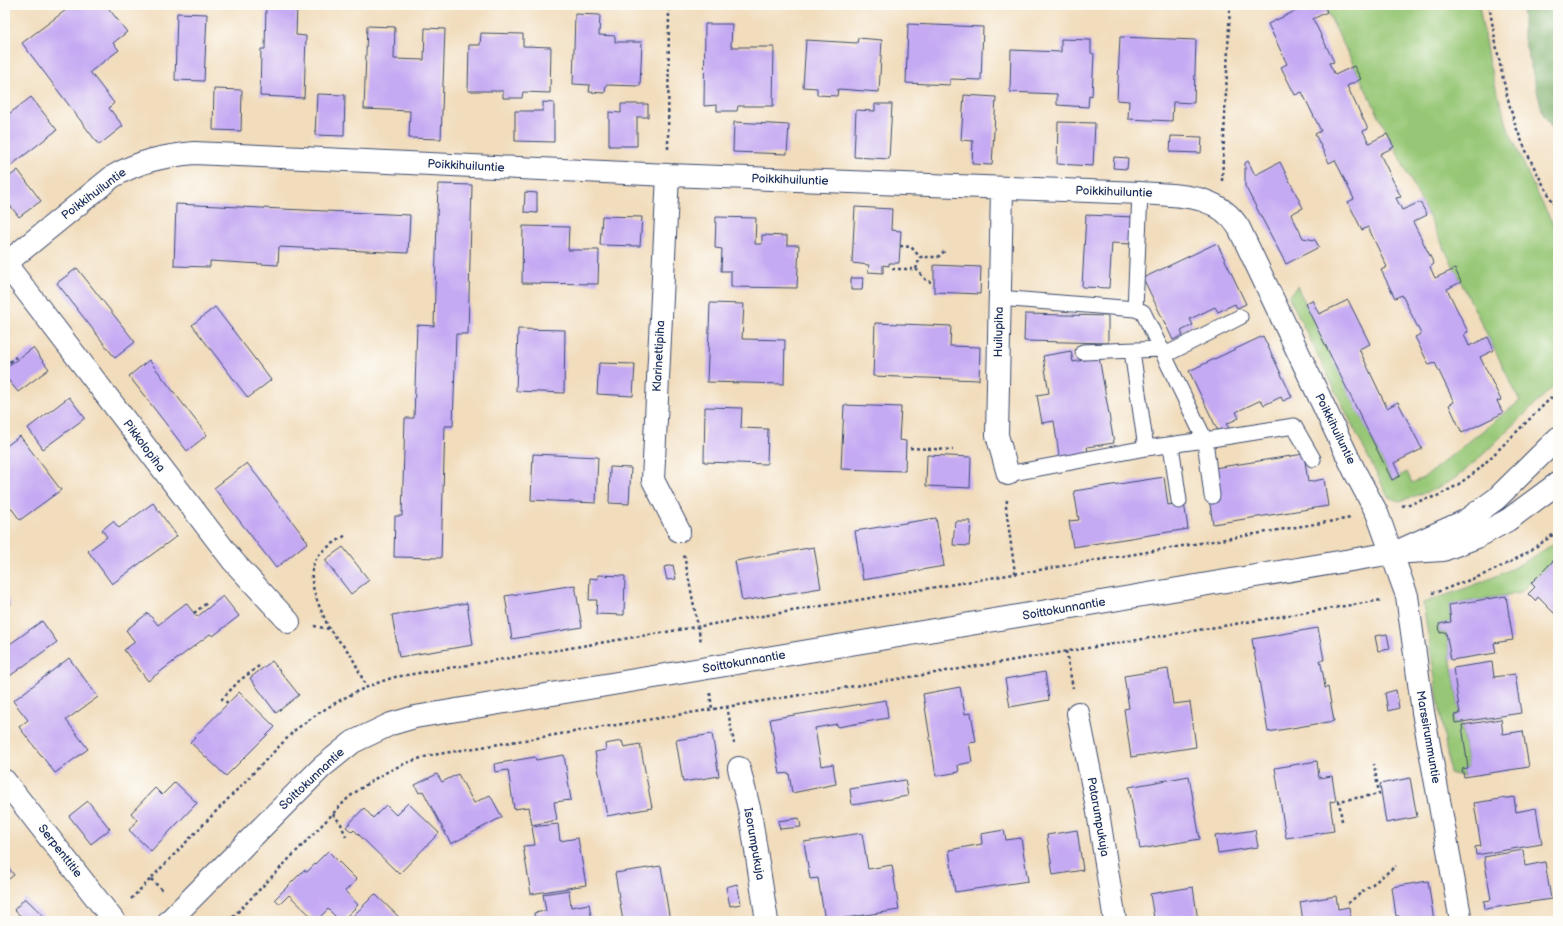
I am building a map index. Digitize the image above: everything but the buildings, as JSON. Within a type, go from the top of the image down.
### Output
[{"type":"street","name":"Poikkihuiluntie","points":[[5,264],[112,177],[144,161],[169,155],[194,153],[668,175],[1002,189],[1140,193],[1195,197],[1210,201],[1221,208],[1233,218],[1239,228],[1355,472],[1377,513],[1393,553]]},
{"type":"street","name":"Klarinettipiha","points":[[668,175],[653,480],[679,531]]},
{"type":"street","name":"Huilupiha","points":[[1002,189],[997,436],[1008,474]]},
{"type":"street","name":"Pikkolopiha","points":[[5,264],[233,561],[289,622]]},
{"type":"street","name":"Soittokunnantie","points":[[1393,553],[1465,521],[1496,499],[1558,438]]},
{"type":"street","name":"Soittokunnantie","points":[[169,921],[322,767],[353,742],[391,724],[415,717],[1393,553],[1443,550],[1477,537],[1508,520],[1558,483]]},
{"type":"street","name":"Marssirummuntie","points":[[1393,553],[1407,596],[1423,712],[1461,921]]},
{"type":"street","name":"Patarumpukuja","points":[[1078,713],[1098,812],[1115,921]]},
{"type":"street","name":"Isorumpukuja","points":[[739,768],[750,812],[767,921]]},
{"type":"street","name":"Serpenttitie","points":[[5,781],[114,921]]},
{"type":"lane","points":[[1134,309],[1140,193]]},
{"type":"lane","points":[[999,298],[1134,309],[1143,312],[1164,352],[1205,440],[1212,496]]},
{"type":"lane","points":[[1083,352],[1164,352],[1240,316]]},
{"type":"lane","points":[[1132,352],[1146,448]]},
{"type":"lane","points":[[1008,474],[1146,448],[1294,426],[1313,459]]},
{"type":"lane","points":[[1171,445],[1179,501]]},
{"type":"path","points":[[668,175],[670,5]]},
{"type":"path","points":[[1221,208],[1230,5]]},
{"type":"path","points":[[1489,5],[1498,61],[1516,124],[1539,178],[1558,211]]},
{"type":"path","points":[[900,246],[911,247],[920,256],[938,257],[946,250]]},
{"type":"path","points":[[916,269],[920,256]]},
{"type":"path","points":[[892,269],[916,269],[927,281],[931,282]]},
{"type":"path","points":[[5,366],[16,357]]},
{"type":"path","points":[[910,448],[954,450]]},
{"type":"path","points":[[1008,474],[1006,508],[1015,573]]},
{"type":"path","points":[[679,531],[699,625],[712,709]]},
{"type":"path","points":[[229,921],[333,814],[367,783],[408,761],[432,755],[727,706],[1436,592],[1506,565],[1538,546],[1558,531]]},
{"type":"path","points":[[346,535],[319,555],[312,568],[312,584],[328,629],[351,655],[366,686]]},
{"type":"path","points":[[194,613],[207,603]]},
{"type":"path","points":[[289,622],[328,629]]},
{"type":"path","points":[[1066,651],[1078,713]]},
{"type":"path","points":[[228,704],[222,699],[239,681],[259,666]]},
{"type":"path","points":[[727,706],[739,768]]},
{"type":"path","points":[[1342,822],[1339,801],[1379,794],[1374,764]]},
{"type":"path","points":[[333,814],[341,824],[346,836]]},
{"type":"path","points":[[1348,903],[1396,866]]},
{"type":"green space","points":[[1324,5],[1479,5],[1489,64],[1508,128],[1532,183],[1558,234],[1558,382],[1474,463],[1454,479],[1433,490],[1400,501],[1388,497],[1289,297],[1297,286],[1392,480],[1407,472],[1412,483],[1423,478],[1520,401]]},
{"type":"green space","points":[[1523,5],[1558,5],[1558,138],[1543,114],[1523,35]]},
{"type":"green space","points":[[1558,540],[1558,556],[1520,593],[1449,605],[1451,622],[1439,624],[1440,633],[1446,632],[1460,714],[1454,715],[1455,723],[1461,722],[1468,768],[1462,769],[1464,777],[1450,773],[1423,603],[1494,577],[1527,561]]}]
